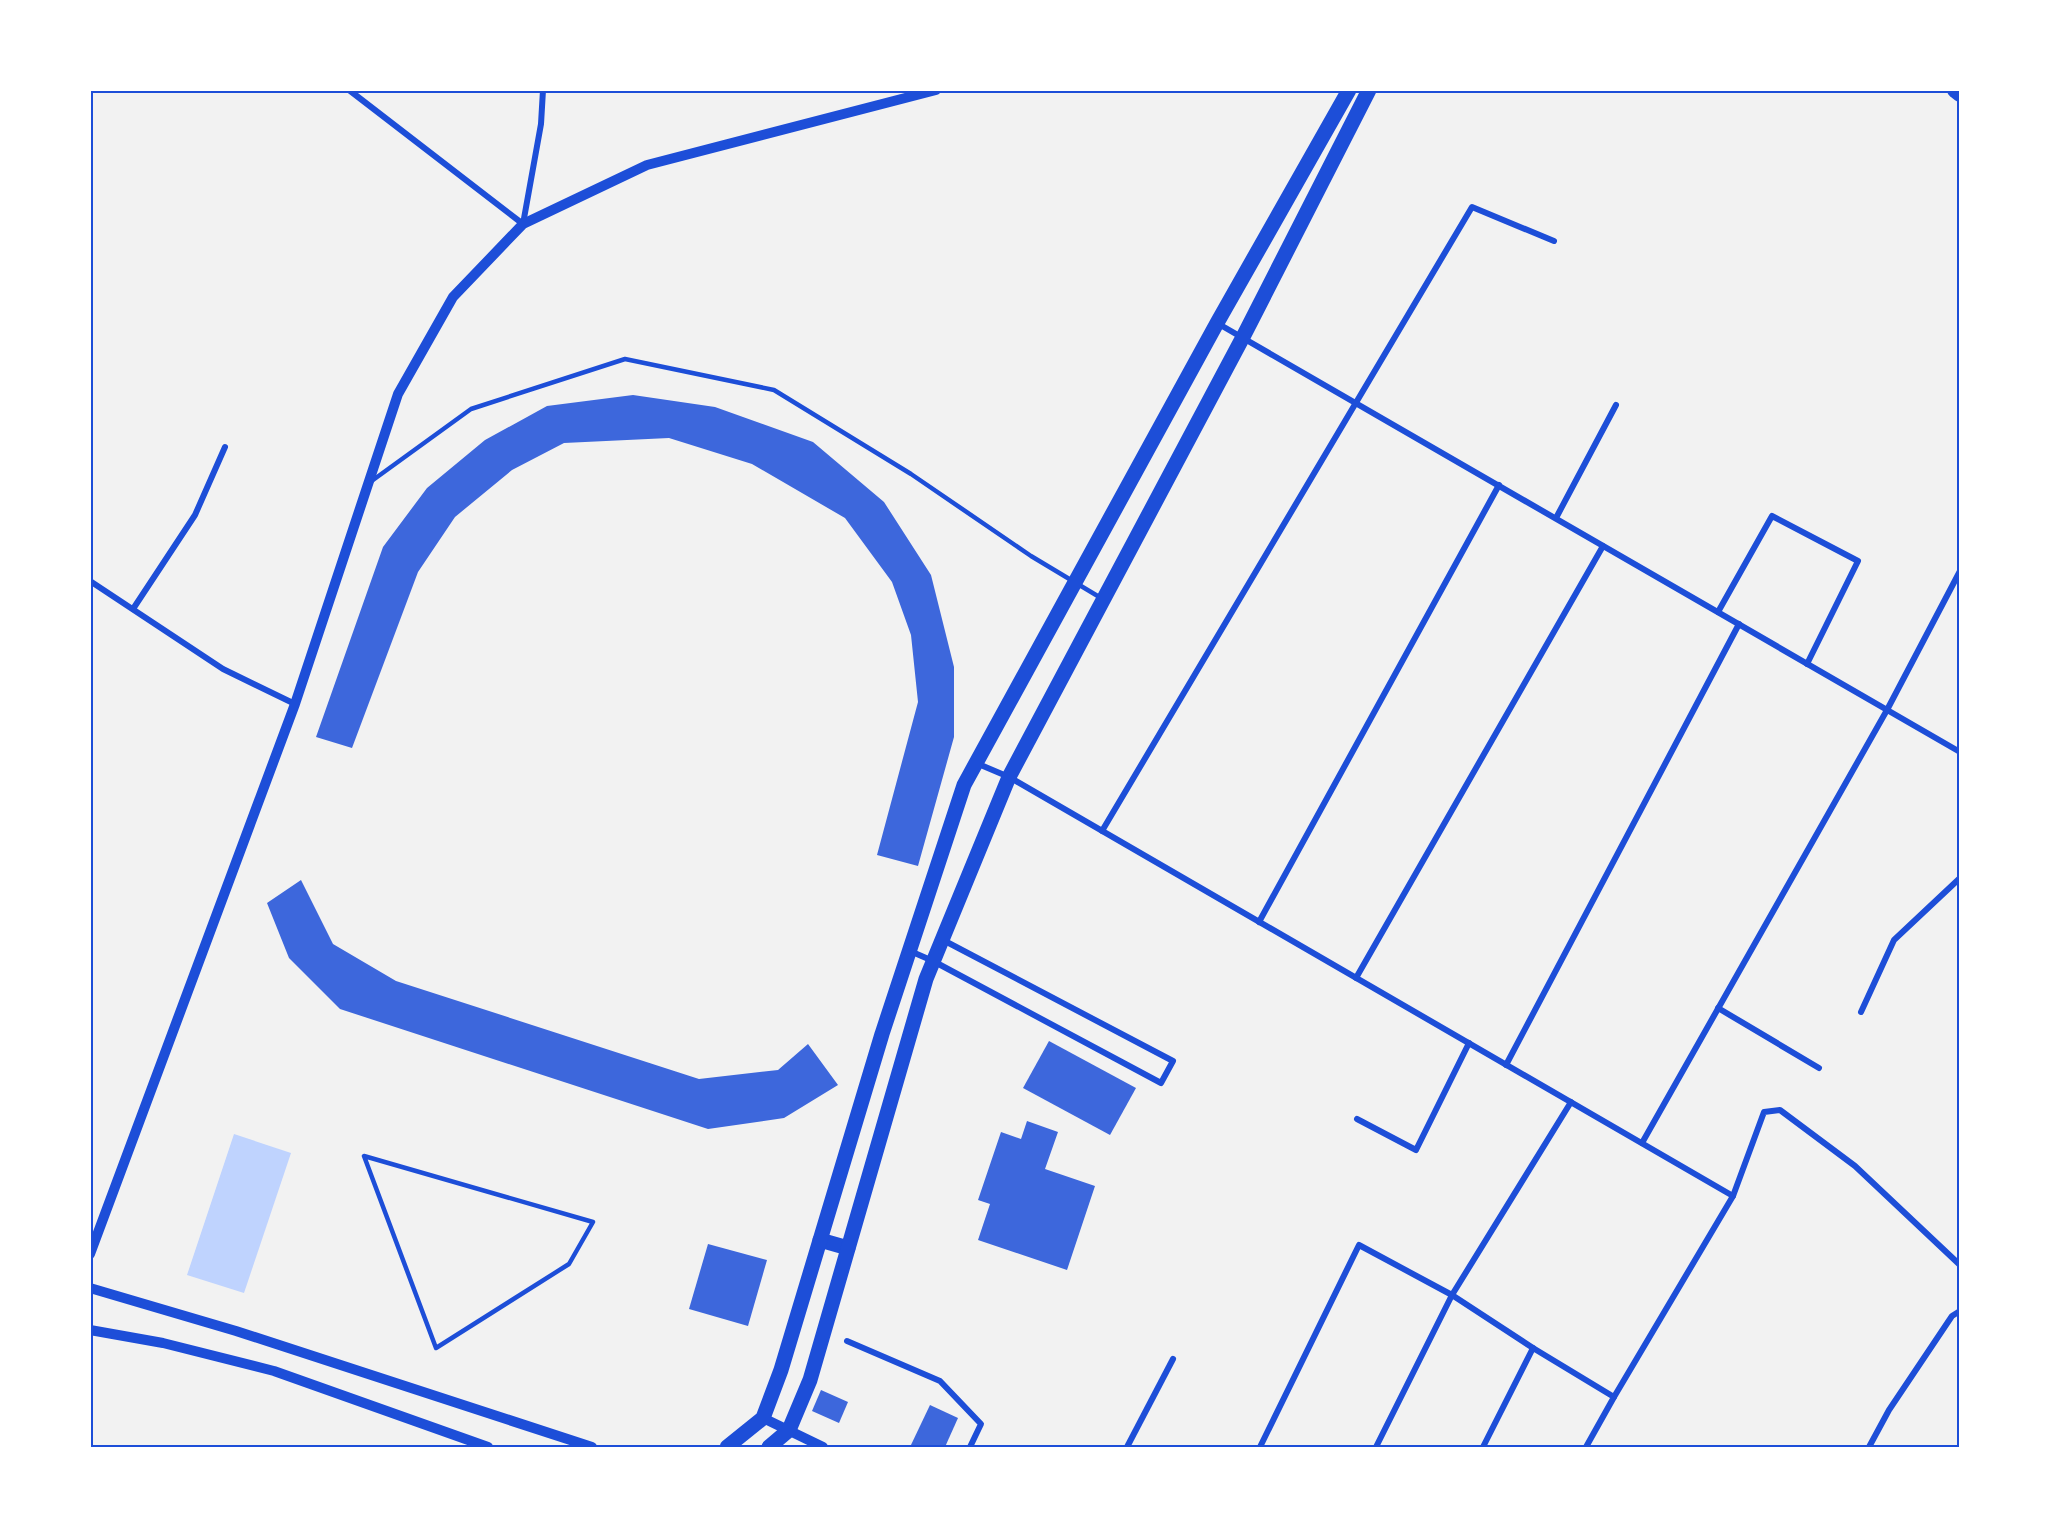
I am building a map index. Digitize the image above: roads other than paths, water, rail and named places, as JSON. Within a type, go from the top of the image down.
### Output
[{"type":"highway","points":[[1955,90],[1960,94]]},
{"type":"main road","points":[[726,1447],[763,1418],[781,1370],[909,951],[964,785],[1217,323],[1349,90]]},
{"type":"main road","points":[[769,1447],[789,1430],[810,1380],[926,979],[1009,777],[1243,337],[1369,90]]},
{"type":"main road","points":[[820,1240],[848,1248]]},
{"type":"street","points":[[349,90],[523,224]]},
{"type":"street","points":[[523,224],[541,124],[543,90]]},
{"type":"street","points":[[90,1254],[295,704],[398,394],[453,297],[523,224],[647,165],[936,90]]},
{"type":"street","points":[[1102,831],[1472,207],[1554,241]]},
{"type":"street","points":[[1217,323],[1960,752]]},
{"type":"street","points":[[1556,518],[1616,405]]},
{"type":"street","points":[[133,609],[195,515],[225,447]]},
{"type":"street","points":[[1259,922],[1499,485]]},
{"type":"street","points":[[1719,612],[1772,516],[1858,561],[1807,663]]},
{"type":"street","points":[[1356,978],[1604,546]]},
{"type":"street","points":[[1642,1143],[1887,710],[1960,571]]},
{"type":"street","points":[[90,581],[223,669],[295,704]]},
{"type":"street","points":[[1506,1065],[1739,624]]},
{"type":"street","points":[[976,763],[1009,777],[1732,1196]]},
{"type":"street","points":[[1861,1012],[1894,940],[1960,878]]},
{"type":"street","points":[[909,951],[933,961],[1161,1083],[1173,1061],[943,940]]},
{"type":"street","points":[[1718,1008],[1819,1068]]},
{"type":"street","points":[[1357,1119],[1416,1150],[1469,1043]]},
{"type":"street","points":[[1376,1447],[1452,1295],[1571,1102]]},
{"type":"street","points":[[1586,1447],[1732,1196],[1764,1112],[1780,1110],[1855,1166],[1960,1265]]},
{"type":"street","points":[[1260,1447],[1280,1411],[1359,1245],[1452,1295],[1614,1397]]},
{"type":"street","points":[[90,1288],[236,1331],[592,1447]]},
{"type":"street","points":[[1869,1447],[1889,1410],[1952,1316],[1960,1311]]},
{"type":"street","points":[[90,1329],[163,1343],[274,1371],[488,1447]]},
{"type":"street","points":[[847,1341],[940,1381],[981,1424],[970,1447]]},
{"type":"street","points":[[1483,1447],[1533,1348]]},
{"type":"street","points":[[1127,1447],[1173,1359]]},
{"type":"street","points":[[763,1418],[823,1447]]},
{"type":"lane","points":[[368,483],[471,409],[625,359],[774,390],[911,474],[993,531],[1104,599]]},
{"type":"lane","points":[[364,1156],[593,1222],[569,1264],[436,1348],[388,1220],[364,1156]]},
{"type":"water","points":[[234,1134],[291,1153],[244,1293],[187,1275]]}]
